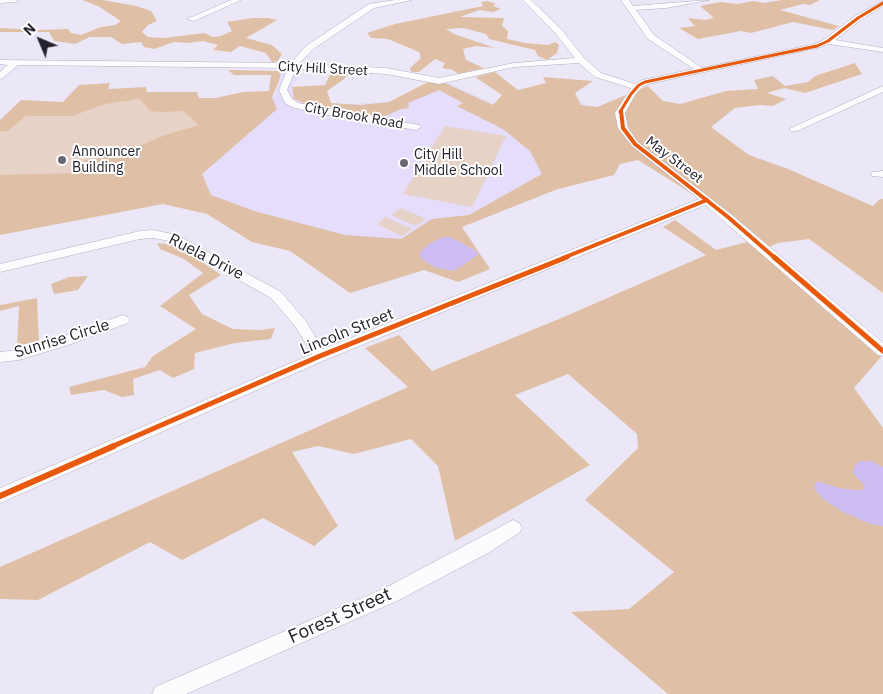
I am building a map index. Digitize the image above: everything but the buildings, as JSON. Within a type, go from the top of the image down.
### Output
[{"type":"street","points":[[0,1],[15,0]]},
{"type":"street","points":[[191,18],[237,0]]},
{"type":"street","name":"City Brook Road","points":[[408,0],[372,6],[309,48],[293,66],[283,90],[288,101],[295,105],[315,110],[416,126]]},
{"type":"street","points":[[527,0],[559,32],[581,60],[598,75],[636,87],[644,82],[699,69],[796,51],[828,42],[858,18],[883,2]]},
{"type":"street","points":[[625,0],[651,37],[699,69]]},
{"type":"street","points":[[630,8],[666,6],[705,0]]},
{"type":"street","points":[[828,42],[883,50]]},
{"type":"street","name":"City Hill Street","points":[[0,62],[293,66],[386,71],[439,81],[514,65],[581,60]]},
{"type":"street","points":[[0,77],[15,63]]},
{"type":"street","name":"May Street","points":[[636,87],[620,114],[623,128],[628,136],[644,152],[707,200],[883,351]]},
{"type":"street","points":[[794,129],[883,89]]},
{"type":"street","name":"Lincoln Street","points":[[0,496],[320,356],[707,200]]},
{"type":"street","name":"Ruela Drive","points":[[0,268],[140,235],[153,234],[173,238],[276,294],[300,323],[320,356]]},
{"type":"street","name":"Sunrise Circle","points":[[0,357],[19,355],[63,342],[123,320]]},
{"type":"street","name":"Forest Street","points":[[162,694],[392,594],[482,547],[513,528]]},
{"type":"shaded area","points":[[82,0],[103,0],[136,6],[151,11],[157,21],[148,25],[142,32],[148,37],[164,38],[205,33],[212,37],[221,36],[232,31],[227,22],[252,18],[277,20],[246,38],[272,45],[282,54],[278,61],[272,62],[266,53],[240,46],[231,52],[213,50],[218,45],[203,41],[174,42],[154,49],[144,47],[141,42],[122,44],[111,37],[90,37],[75,44],[54,41],[49,32],[0,32],[0,28],[68,29],[71,33],[81,35],[101,27],[115,25],[121,21],[98,6]]},
{"type":"shaded area","points":[[782,0],[820,0],[810,5],[803,4],[780,10],[839,26],[833,30],[793,22],[751,33],[741,31],[698,39],[679,28],[695,26],[688,18],[705,20],[714,18],[700,6],[721,2],[738,4],[753,1],[764,3]]},
{"type":"shaded area","points":[[488,1],[496,4],[493,6],[501,9],[493,12],[479,10],[460,17],[504,18],[502,26],[508,31],[507,39],[548,45],[555,42],[559,45],[557,53],[547,60],[538,56],[535,50],[489,39],[486,34],[463,28],[446,29],[454,34],[495,48],[476,46],[463,49],[466,60],[484,68],[458,74],[453,70],[442,68],[445,63],[435,59],[419,72],[411,72],[410,68],[421,58],[419,52],[388,39],[371,38],[367,33],[395,24],[483,6],[481,2]]},
{"type":"shaded area","points":[[855,63],[862,74],[805,93],[784,88],[767,93],[786,99],[773,106],[760,105],[735,108],[711,127],[749,155],[788,169],[873,206],[880,199],[883,199],[883,293],[809,239],[778,243],[760,251],[881,357],[854,388],[883,428],[883,694],[668,694],[571,612],[629,609],[674,572],[585,500],[638,448],[637,434],[568,374],[515,395],[590,465],[455,541],[438,466],[411,439],[354,454],[318,446],[292,452],[338,526],[314,546],[263,518],[182,560],[150,542],[38,600],[0,599],[0,567],[408,387],[365,348],[399,335],[432,371],[559,319],[706,255],[663,227],[675,220],[716,250],[747,242],[694,195],[638,160],[620,164],[614,175],[558,189],[462,227],[490,269],[458,282],[424,270],[350,293],[290,251],[252,242],[207,214],[163,204],[0,235],[0,175],[72,173],[76,165],[86,160],[119,155],[165,135],[199,125],[183,111],[150,111],[140,99],[105,104],[72,116],[26,116],[8,131],[0,131],[0,120],[21,100],[63,102],[79,85],[110,83],[108,89],[146,87],[147,92],[197,92],[199,98],[216,98],[243,92],[269,91],[271,75],[234,75],[228,70],[281,71],[272,97],[277,109],[202,174],[211,195],[254,211],[345,235],[401,239],[432,219],[469,215],[542,174],[530,151],[503,129],[457,106],[463,103],[439,90],[408,103],[409,108],[401,109],[386,116],[374,117],[308,105],[294,99],[292,87],[325,85],[332,71],[351,72],[327,91],[331,103],[360,105],[389,102],[428,82],[445,83],[493,105],[502,95],[475,77],[495,72],[518,90],[546,83],[543,77],[593,81],[575,93],[581,105],[597,107],[648,86],[663,101],[680,104],[726,91],[758,89],[754,80],[773,76],[785,86],[808,82],[815,76]]},
{"type":"shaded area","name":"City Hill Middle School","points":[[282,69],[301,70],[291,90],[324,91],[327,106],[377,102],[383,106],[428,83],[447,82],[496,105],[570,95],[612,119],[624,142],[377,261],[246,233],[190,184],[202,99],[275,96]]},
{"type":"shaded area","points":[[151,94],[200,113],[200,127],[120,156],[76,165],[72,173],[0,176],[0,124],[8,115]]},
{"type":"shaded area","points":[[445,126],[506,136],[472,207],[403,194]]},
{"type":"shaded area","points":[[401,208],[426,219],[416,226],[391,215]]},
{"type":"shaded area","points":[[386,217],[412,229],[402,236],[377,224]]},
{"type":"shaded area","points":[[444,237],[450,237],[458,241],[476,251],[478,255],[454,271],[437,268],[424,261],[419,255],[421,251],[430,243]]},
{"type":"shaded area","points":[[157,243],[178,245],[221,275],[189,295],[202,314],[233,329],[261,330],[275,328],[271,339],[235,343],[195,353],[194,369],[173,378],[160,370],[133,379],[134,395],[122,397],[104,390],[71,395],[69,387],[145,367],[153,356],[196,329],[160,306],[203,273],[184,259],[160,249]]},
{"type":"shaded area","points":[[88,276],[78,290],[54,294],[51,284],[69,277]]},
{"type":"shaded area","points":[[37,298],[39,341],[17,346],[19,306],[0,311],[0,305]]},
{"type":"shaded area","points":[[859,461],[872,461],[883,467],[883,526],[870,524],[843,512],[823,499],[814,488],[816,482],[820,482],[839,488],[862,490],[865,488],[863,484],[853,473],[853,469]]},
{"type":"cycle path","points":[[883,3],[858,18],[828,41],[817,46],[645,82],[639,85],[631,94],[620,113],[623,128],[635,144],[728,217],[883,351]]},
{"type":"cycle path","points":[[0,496],[320,356],[707,200]]},
{"type":"place","name":"Announcer Building","points":[[62,160]]},
{"type":"place","name":"City Hill Middle School","points":[[404,163]]}]
